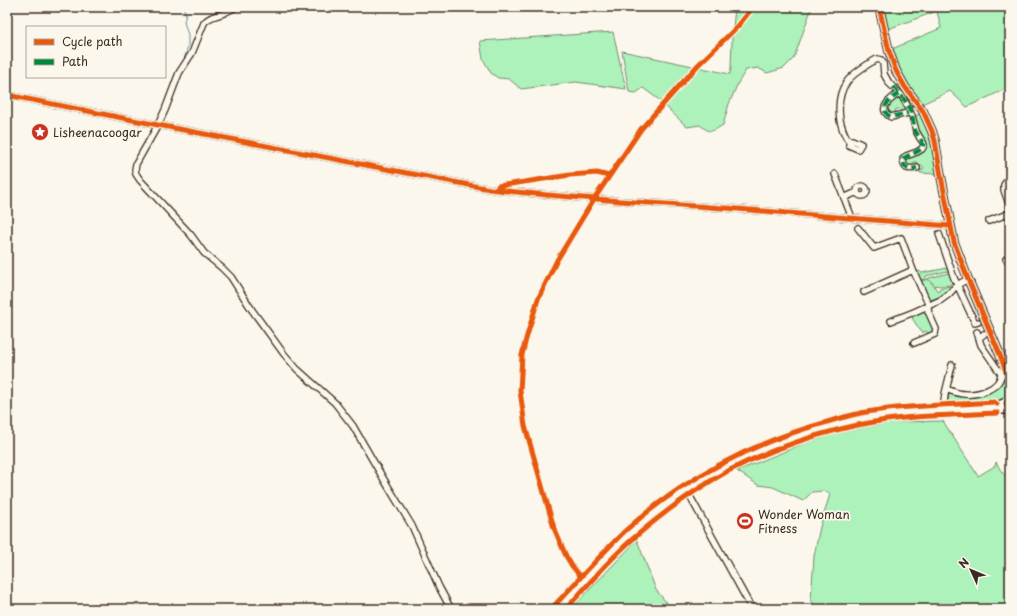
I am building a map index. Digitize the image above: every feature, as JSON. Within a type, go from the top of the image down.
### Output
[{"type":"main road","points":[[879,7],[889,51],[897,74],[922,111],[932,131],[954,242],[1010,380],[1009,397],[1006,406],[1010,411]]},
{"type":"main road","points":[[989,408],[1009,397]]},
{"type":"main road","points":[[559,609],[631,533],[687,491],[721,470],[748,456],[791,438],[856,420],[881,415],[989,408],[1010,411]]},
{"type":"street","points":[[236,7],[223,14],[206,20],[192,53],[179,73],[158,125],[136,164],[136,174],[145,186],[191,235],[204,253],[231,277],[252,310],[287,358],[335,403],[349,421],[412,526],[439,587],[451,609]]},
{"type":"street","points":[[850,142],[846,139],[841,125],[839,98],[844,86],[851,77],[860,69],[877,60],[881,60],[883,63],[884,74],[908,107],[916,131],[923,142],[924,145],[922,148],[903,159],[903,164],[908,169],[917,168]]},
{"type":"street","points":[[888,79],[890,74],[897,74]]},
{"type":"street","points":[[899,93],[886,104],[884,110],[885,113],[891,117],[908,113]]},
{"type":"street","points":[[7,94],[158,125],[490,189],[530,194],[950,226]]},
{"type":"street","points":[[835,174],[852,218]]},
{"type":"street","points":[[1009,204],[1004,190],[1004,185],[1010,176]]},
{"type":"street","points":[[844,198],[857,192]]},
{"type":"street","points":[[989,221],[1010,213]]},
{"type":"street","points":[[858,228],[874,248],[901,238],[929,306],[928,311],[936,329],[934,334],[914,343]]},
{"type":"street","points":[[939,234],[957,285],[975,323],[978,322]]},
{"type":"street","points":[[864,292],[913,270]]},
{"type":"street","points":[[891,321],[945,298],[957,285],[968,279]]},
{"type":"street","points":[[946,390],[965,394],[974,394],[995,387],[999,382],[1001,374],[981,345],[980,335]]},
{"type":"street","points":[[942,410],[952,365]]},
{"type":"street","points":[[687,491],[752,609]]},
{"type":"green space","points":[[735,7],[812,7],[794,58],[784,68],[767,73],[758,68],[746,70],[738,83],[729,104],[723,125],[711,131],[700,125],[687,127],[658,99],[643,88],[636,93],[629,92],[622,51],[730,74]]},
{"type":"green space","points":[[884,7],[1010,7],[1010,87],[967,107],[950,91],[922,104],[905,81],[892,49],[941,28],[937,11],[888,29]]},
{"type":"green space","points":[[613,32],[626,89],[576,82],[521,89],[509,79],[498,78],[491,73],[483,59],[480,41]]},
{"type":"green space","points":[[899,97],[906,110],[901,111],[896,109],[895,113],[893,114],[888,112],[887,107]]},
{"type":"green space","points":[[920,114],[927,128],[931,142],[937,174],[920,173],[920,170],[923,170],[923,166],[919,166],[917,162],[914,162],[911,166],[906,164],[905,157],[922,149],[914,116]]},
{"type":"green space","points":[[947,268],[948,271],[926,276],[926,279],[920,280],[917,272],[919,271],[922,273]]},
{"type":"green space","points":[[949,273],[952,282],[951,285],[936,286],[928,279],[929,278]]},
{"type":"green space","points":[[928,279],[938,291],[940,288],[951,286],[942,295],[929,300],[921,281]]},
{"type":"green space","points":[[924,310],[926,311],[933,328],[929,334],[926,331],[922,333],[912,318],[914,317],[912,314]]},
{"type":"green space","points":[[1004,376],[1006,391],[1004,397],[997,402],[947,403],[948,396],[950,394],[953,395],[954,393],[961,396],[999,384]]},
{"type":"green space","points":[[943,421],[978,476],[995,466],[996,462],[1006,476],[1010,475],[1010,609],[817,609],[811,600],[814,556],[820,527],[830,494],[824,491],[812,492],[803,501],[773,487],[758,485],[737,471],[805,443],[834,434],[895,422]]},
{"type":"green space","points":[[637,540],[656,590],[672,609],[571,609]]},
{"type":"waterway","points":[[183,7],[186,14],[184,22],[188,35],[188,46],[185,58]]},
{"type":"marked path","points":[[893,87],[902,96],[909,107],[915,130],[923,144],[920,150],[903,159],[905,167],[911,169],[917,168]]},
{"type":"marked path","points":[[899,93],[886,104],[885,111],[891,117],[908,113]]},
{"type":"cycle path","points":[[581,577],[566,556],[554,528],[525,426],[520,391],[522,355],[538,299],[557,260],[594,199],[641,129],[698,65],[738,26],[753,7]]},
{"type":"cycle path","points":[[879,7],[889,51],[896,71],[905,87],[923,111],[932,131],[954,242],[1010,383],[1010,395],[1006,404],[1010,411]]},
{"type":"cycle path","points":[[7,95],[490,189],[582,198],[950,226]]},
{"type":"cycle path","points":[[498,186],[570,175],[597,173],[609,176]]},
{"type":"cycle path","points":[[551,609],[597,559],[626,530],[648,512],[694,479],[744,452],[797,431],[861,413],[918,406],[994,402],[997,404]]},
{"type":"cycle path","points":[[566,609],[599,572],[626,545],[646,528],[702,486],[743,464],[798,441],[837,430],[874,422],[905,418],[998,413]]},
{"type":"place","name":"Lisheenacoogar","points":[[40,132]]},
{"type":"place","name":"Wonder Woman Fitness","points":[[745,521]]}]
